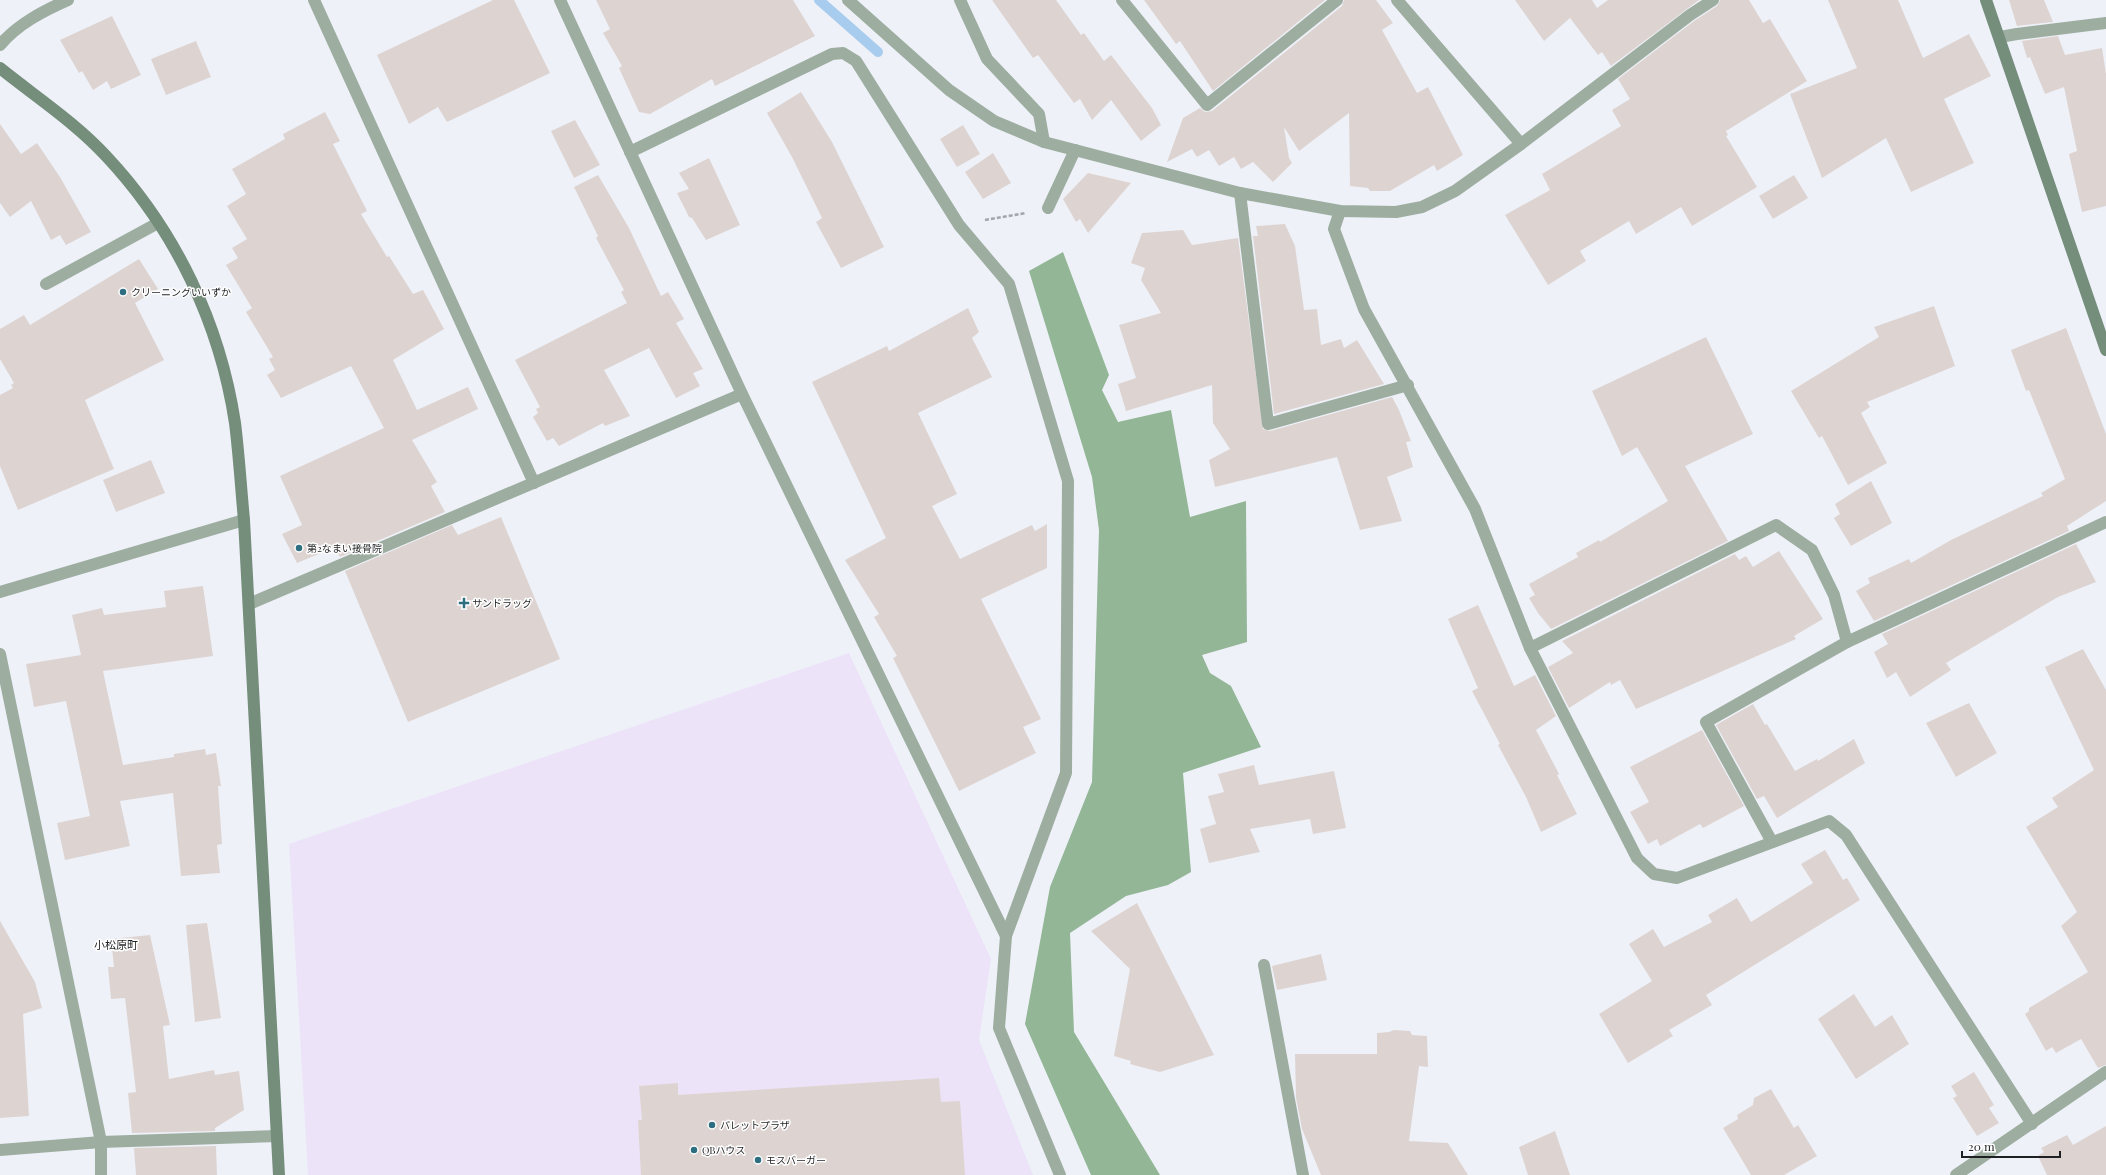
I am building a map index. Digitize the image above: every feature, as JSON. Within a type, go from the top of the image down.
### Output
[{"type":"street","points":[[0,45],[6,38],[40,12],[68,0]]},
{"type":"street","points":[[314,0],[534,483]]},
{"type":"street","points":[[560,0],[742,394],[1006,936]]},
{"type":"street","points":[[848,0],[949,90],[994,121],[1044,142],[1240,193],[1340,211],[1396,212],[1422,207],[1455,191],[1521,144],[1690,15],[1713,0]]},
{"type":"street","points":[[960,0],[987,59],[1038,114],[1044,142]]},
{"type":"street","points":[[1122,0],[1207,105],[1337,0]]},
{"type":"street","points":[[1398,0],[1521,144]]},
{"type":"street","points":[[1986,0],[2000,37],[2106,350]]},
{"type":"street","points":[[2000,37],[2106,23]]},
{"type":"street","points":[[630,152],[832,54],[843,53],[856,61],[959,225],[1009,284],[1068,481],[1066,773],[1006,936],[999,1028],[1060,1175]]},
{"type":"street","points":[[0,68],[70,123],[107,157],[158,223],[177,252],[199,294],[227,381],[235,424],[244,520],[279,1175]]},
{"type":"street","points":[[1048,208],[1075,150]]},
{"type":"street","points":[[1240,193],[1268,424],[1408,385]]},
{"type":"street","points":[[1340,211],[1334,230],[1364,309],[1408,385],[1475,509],[1530,648],[1637,858],[1654,874],[1676,878],[1829,821],[1846,835],[2032,1124]]},
{"type":"street","points":[[46,284],[158,223]]},
{"type":"street","points":[[249,604],[742,394]]},
{"type":"street","points":[[0,592],[244,520]]},
{"type":"street","points":[[1772,842],[1706,722],[1847,642],[2106,522]]},
{"type":"street","points":[[1530,648],[1776,525],[1812,550],[1834,595],[1847,642]]},
{"type":"street","points":[[0,654],[102,1142],[101,1175]]},
{"type":"street","points":[[1264,965],[1303,1175]]},
{"type":"street","points":[[1956,1175],[2106,1072]]},
{"type":"street","points":[[0,1150],[102,1142],[277,1136]]},
{"type":"path","points":[[959,225],[1048,208]]},
{"type":"shaded area","points":[[849,653],[991,959],[979,1040],[1033,1175],[308,1175],[289,844]]},
{"type":"green space","points":[[1063,252],[1109,375],[1102,390],[1118,422],[1171,410],[1190,517],[1246,501],[1247,642],[1202,655],[1210,673],[1231,686],[1261,747],[1183,773],[1191,872],[1168,885],[1126,896],[1070,933],[1074,1032],[1160,1175],[1091,1175],[1025,1024],[1050,887],[1092,782],[1099,530],[1092,477],[1029,271]]},
{"type":"building","points":[[493,0],[514,0],[550,73],[447,122],[438,107],[409,124],[377,55]]},
{"type":"building","points":[[596,0],[793,0],[815,36],[715,86],[712,79],[650,114],[639,112],[619,68],[622,66],[603,33],[610,29]]},
{"type":"building","points":[[992,0],[1056,0],[1081,35],[1084,33],[1104,61],[1111,55],[1152,108],[1161,125],[1141,141],[1111,100],[1092,120],[1080,99],[1074,103],[1038,55],[1033,58]]},
{"type":"building","points":[[1144,0],[1325,0],[1213,91],[1180,41],[1176,44]]},
{"type":"building","points":[[1344,0],[1376,0],[1393,23],[1382,30],[1417,93],[1428,87],[1463,155],[1437,171],[1434,165],[1390,191],[1370,191],[1368,188],[1350,186],[1349,113],[1299,151],[1284,127],[1289,158],[1292,163],[1273,182],[1253,162],[1241,169],[1234,157],[1219,166],[1209,150],[1197,157],[1192,149],[1167,162],[1183,118],[1200,108],[1205,112],[1212,111],[1342,6]]},
{"type":"building","points":[[1515,0],[1592,0],[1597,8],[1608,0],[1699,0],[1611,66],[1602,52],[1598,55],[1570,18],[1544,41]]},
{"type":"building","points":[[1720,0],[1749,0],[1763,23],[1770,19],[1807,81],[1726,131],[1728,135],[1726,136],[1757,187],[1692,226],[1681,207],[1636,234],[1629,221],[1580,251],[1586,261],[1548,285],[1505,215],[1550,190],[1542,174],[1621,126],[1612,110],[1630,99],[1618,79],[1694,21],[1717,6]]},
{"type":"building","points":[[1828,0],[1898,0],[1923,58],[1969,34],[1991,76],[1944,99],[1974,163],[1911,192],[1886,138],[1822,178],[1790,94],[1857,68]]},
{"type":"building","points":[[2009,0],[2044,0],[2053,22],[2017,26]]},
{"type":"building","points":[[112,16],[141,75],[111,89],[107,81],[93,90],[82,71],[79,73],[60,40]]},
{"type":"building","points":[[2058,36],[2065,55],[2102,48],[2106,74],[2106,206],[2082,212],[2069,154],[2077,151],[2064,87],[2045,94],[2030,57],[2027,58],[2022,41]]},
{"type":"building","points":[[196,41],[211,77],[166,95],[151,59]]},
{"type":"building","points":[[801,92],[832,142],[884,247],[841,268],[816,222],[822,218],[792,157],[767,113]]},
{"type":"building","points":[[325,112],[340,141],[333,144],[367,211],[361,214],[387,257],[389,256],[413,294],[423,290],[444,329],[393,360],[417,410],[468,387],[478,409],[412,440],[437,482],[431,486],[445,512],[340,557],[335,547],[297,563],[282,534],[302,525],[280,476],[384,428],[351,366],[281,398],[267,375],[275,370],[269,359],[273,357],[246,312],[252,308],[226,265],[238,258],[232,248],[247,239],[227,206],[246,194],[232,169],[285,139],[283,134]]},
{"type":"building","points":[[575,120],[600,165],[574,178],[551,131]]},
{"type":"building","points":[[0,124],[21,154],[37,143],[60,177],[91,232],[66,245],[60,235],[51,240],[31,201],[10,217],[0,203]]},
{"type":"building","points":[[963,125],[980,154],[957,167],[940,139]]},
{"type":"building","points":[[993,153],[1011,183],[983,199],[965,172]]},
{"type":"building","points":[[709,158],[740,225],[706,240],[692,218],[689,217],[677,193],[689,189],[679,173]]},
{"type":"building","points":[[1088,173],[1131,183],[1088,233],[1080,219],[1076,222],[1063,199]]},
{"type":"building","points":[[598,175],[629,228],[661,296],[668,292],[684,319],[676,323],[703,369],[693,373],[700,386],[676,398],[649,348],[604,370],[630,416],[605,426],[603,423],[559,446],[553,438],[547,441],[533,417],[538,413],[536,409],[540,407],[515,360],[627,303],[621,292],[624,290],[596,238],[598,236],[574,187]]},
{"type":"building","points":[[1794,175],[1808,198],[1773,219],[1759,196]]},
{"type":"building","points":[[1285,224],[1295,246],[1304,310],[1317,309],[1321,345],[1341,339],[1344,348],[1357,340],[1384,384],[1274,414],[1253,236],[1258,236],[1256,226]]},
{"type":"building","points":[[1183,230],[1192,245],[1238,238],[1263,429],[1270,431],[1392,397],[1399,410],[1411,441],[1406,442],[1413,467],[1387,477],[1402,521],[1360,530],[1337,457],[1215,487],[1209,460],[1230,449],[1213,423],[1212,385],[1126,411],[1118,384],[1136,378],[1119,325],[1161,313],[1141,280],[1145,268],[1131,263],[1142,233]]},
{"type":"building","points":[[139,259],[158,289],[135,303],[164,360],[85,400],[114,469],[18,510],[0,466],[0,395],[13,388],[11,385],[14,383],[0,359],[0,329],[24,315],[30,325]]},
{"type":"building","points":[[1934,306],[1955,366],[1867,402],[1870,407],[1861,413],[1887,463],[1848,485],[1822,436],[1819,438],[1791,391],[1879,337],[1874,327]]},
{"type":"building","points":[[968,308],[979,332],[972,338],[992,377],[918,413],[957,494],[932,506],[960,559],[1032,525],[1035,531],[1047,524],[1047,568],[981,599],[1041,719],[1023,727],[1036,753],[959,791],[893,658],[897,656],[874,617],[879,614],[845,560],[886,538],[812,382],[887,346],[889,351]]},
{"type":"building","points":[[2066,328],[2106,434],[2106,501],[2067,526],[2069,531],[1874,621],[1856,591],[1870,583],[1868,578],[1909,559],[1911,563],[1951,540],[2043,496],[2041,493],[2065,479],[2029,390],[2026,391],[2011,350]]},
{"type":"building","points":[[1706,337],[1753,434],[1685,466],[1728,541],[1551,629],[1538,613],[1529,598],[1535,595],[1529,584],[1578,557],[1576,553],[1599,540],[1600,542],[1668,501],[1637,447],[1622,456],[1592,391]]},
{"type":"building","points":[[151,460],[165,493],[116,512],[103,480]]},
{"type":"building","points":[[1871,481],[1892,523],[1851,546],[1834,518],[1840,514],[1835,504]]},
{"type":"building","points":[[501,517],[560,659],[408,722],[345,571],[452,525],[458,535]]},
{"type":"building","points":[[2076,544],[2096,582],[2058,597],[1946,663],[1951,670],[1910,697],[1896,672],[1887,678],[1874,652],[1888,644],[1882,634]]},
{"type":"building","points":[[1779,551],[1823,619],[1794,636],[1796,639],[1636,709],[1620,680],[1611,685],[1610,682],[1569,708],[1548,667],[1573,653],[1562,641],[1735,554],[1739,560],[1746,556],[1753,567]]},
{"type":"building","points":[[203,586],[213,656],[103,671],[123,765],[174,757],[174,754],[205,749],[206,755],[216,753],[221,786],[218,786],[222,844],[217,845],[220,873],[181,876],[173,793],[120,801],[130,846],[65,860],[57,823],[90,816],[66,701],[34,707],[26,664],[81,655],[72,615],[102,608],[104,615],[166,607],[164,591]]},
{"type":"building","points":[[1478,605],[1514,686],[1535,675],[1556,716],[1536,730],[1559,774],[1557,775],[1577,814],[1541,832],[1526,797],[1498,745],[1500,744],[1472,691],[1478,688],[1448,619]]},
{"type":"building","points":[[2083,649],[2106,690],[2106,1065],[2098,1068],[2081,1039],[2056,1053],[2052,1047],[2046,1051],[2025,1014],[2029,1011],[2029,1008],[2088,972],[2061,926],[2077,912],[2026,827],[2058,807],[2052,798],[2094,770],[2045,667]]},
{"type":"building","points":[[1969,703],[1997,753],[1956,777],[1926,723]]},
{"type":"building","points":[[1753,704],[1765,725],[1767,724],[1795,771],[1817,759],[1818,761],[1854,739],[1865,763],[1777,818],[1764,796],[1757,799],[1716,725]]},
{"type":"building","points":[[1702,730],[1744,806],[1703,828],[1700,824],[1660,846],[1657,839],[1648,844],[1630,812],[1649,802],[1630,767]]},
{"type":"building","points":[[1254,765],[1259,785],[1334,771],[1346,828],[1313,834],[1310,819],[1250,829],[1260,852],[1209,863],[1200,829],[1216,824],[1208,796],[1224,792],[1218,774]]},
{"type":"building","points":[[1825,850],[1843,880],[1847,878],[1860,900],[1706,995],[1712,1005],[1669,1030],[1673,1036],[1628,1063],[1599,1014],[1652,981],[1629,944],[1653,929],[1664,947],[1712,922],[1708,915],[1737,898],[1751,922],[1813,883],[1801,864]]},
{"type":"building","points":[[1137,903],[1214,1055],[1160,1072],[1130,1064],[1131,1061],[1114,1056],[1130,969],[1091,931]]},
{"type":"building","points":[[0,921],[35,982],[42,1008],[23,1014],[29,1116],[0,1118]]},
{"type":"building","points":[[207,923],[221,1018],[195,1022],[186,925]]},
{"type":"building","points":[[150,935],[170,1025],[163,1026],[169,1079],[214,1070],[215,1075],[239,1071],[244,1110],[215,1128],[215,1131],[132,1133],[128,1093],[136,1092],[125,998],[111,999],[108,967],[114,967],[111,939]]},
{"type":"building","points":[[1321,954],[1327,980],[1277,990],[1272,966]]},
{"type":"building","points":[[1854,994],[1875,1027],[1892,1015],[1909,1044],[1856,1079],[1818,1019]]},
{"type":"building","points":[[1394,1030],[1410,1031],[1412,1035],[1427,1036],[1428,1067],[1419,1066],[1409,1141],[1448,1143],[1468,1175],[1321,1175],[1302,1129],[1296,1098],[1295,1054],[1377,1054],[1377,1033]]},
{"type":"building","points":[[1974,1072],[1994,1105],[1989,1108],[1999,1123],[1977,1136],[1953,1098],[1957,1096],[1951,1086]]},
{"type":"building","points":[[939,1078],[941,1102],[960,1101],[965,1175],[641,1175],[638,1120],[642,1120],[639,1086],[678,1083],[678,1095]]},
{"type":"building","points":[[1771,1089],[1794,1128],[1798,1125],[1817,1156],[1784,1175],[1751,1175],[1723,1128],[1738,1119],[1737,1115],[1753,1105],[1754,1098]]},
{"type":"building","points":[[2106,1126],[2106,1175],[2047,1175],[2038,1156],[2044,1152],[2041,1148],[2067,1135],[2073,1145]]},
{"type":"building","points":[[1555,1131],[1570,1175],[1528,1175],[1519,1147]]},
{"type":"building","points":[[216,1146],[217,1175],[136,1175],[134,1148]]},
{"type":"waterway","points":[[819,0],[878,52]]},
{"type":"place","name":"クリーニングいいずか","points":[[123,292]]},
{"type":"place","name":"第2なまい接骨院","points":[[299,548]]},
{"type":"place","name":"サンドラッグ","points":[[464,603]]},
{"type":"place","name":"パレットプラザ","points":[[712,1125]]},
{"type":"place","name":"QBハウス","points":[[694,1150]]},
{"type":"place","name":"モスバーガー","points":[[758,1160]]},
{"type":"district","name":"小松原町","points":[[116,945]]}]
